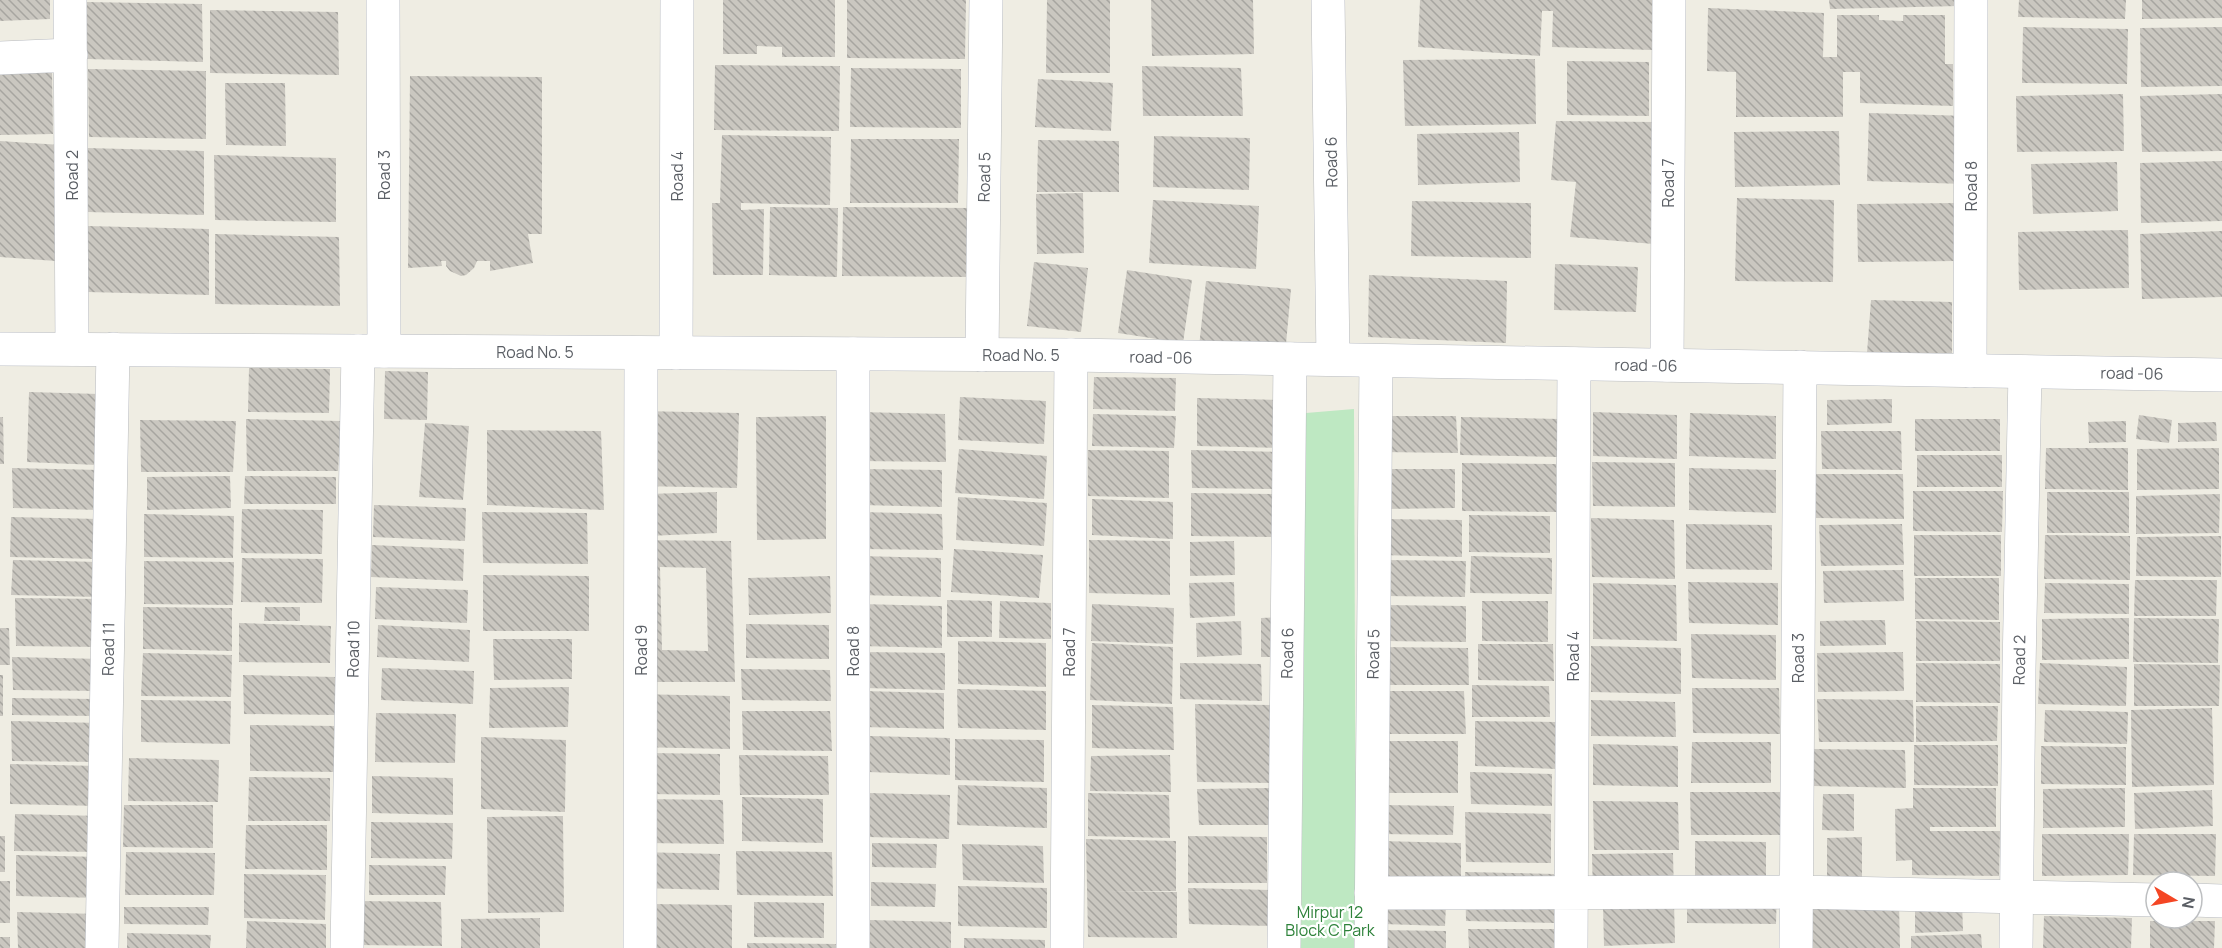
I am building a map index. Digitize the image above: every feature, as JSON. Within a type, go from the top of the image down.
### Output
[{"type":"street","name":"Road 2","points":[[70,0],[72,349]]},
{"type":"street","name":"Road 3","points":[[371,351],[383,0]]},
{"type":"street","name":"Road 4","points":[[676,352],[677,0]]},
{"type":"street","name":"Road 5","points":[[982,355],[986,0]]},
{"type":"street","name":"Road 6","points":[[1328,0],[1333,359]]},
{"type":"street","name":"Road 7","points":[[1666,365],[1670,0]]},
{"type":"street","name":"Road 8","points":[[1970,371],[1971,0]]},
{"type":"street","points":[[0,58],[71,55]]},
{"type":"street","name":"Road No. 5","points":[[0,349],[1071,355]]},
{"type":"street","name":"Road 11","points":[[102,948],[113,350]]},
{"type":"street","name":"Road 10","points":[[347,948],[371,351]]},
{"type":"street","name":"Road 9","points":[[640,948],[641,353]]},
{"type":"street","name":"Road 8","points":[[853,354],[853,948]]},
{"type":"street","name":"road -06","points":[[1071,355],[2222,375]]},
{"type":"street","name":"Road 7","points":[[1067,948],[1071,355]]},
{"type":"street","name":"Road 6","points":[[1284,948],[1290,359]]},
{"type":"street","name":"Road 5","points":[[1371,948],[1376,361]]},
{"type":"street","name":"Road 4","points":[[1571,948],[1574,364]]},
{"type":"street","name":"Road 3","points":[[1796,948],[1800,368]]},
{"type":"street","name":"Road 2","points":[[2016,948],[2025,372]]},
{"type":"street","points":[[1371,893],[1797,892],[2144,900]]},
{"type":"street","points":[[2204,900],[2222,901]]},
{"type":"green space","name":"Mirpur 12 Block C Park","points":[[1354,409],[1356,948],[1301,948],[1306,413]]},
{"type":"building","points":[[0,0],[50,0],[50,19],[0,21]]},
{"type":"building","points":[[723,0],[835,0],[835,57],[782,57],[782,47],[757,46],[757,54],[723,54]]},
{"type":"building","points":[[847,0],[966,0],[965,59],[847,58]]},
{"type":"building","points":[[1047,0],[1110,0],[1110,73],[1046,73]]},
{"type":"building","points":[[1151,0],[1253,0],[1254,54],[1152,56]]},
{"type":"building","points":[[1420,0],[1654,0],[1652,50],[1552,47],[1553,11],[1542,11],[1540,56],[1418,47]]},
{"type":"building","points":[[1829,0],[1959,0],[1959,6],[1830,9]]},
{"type":"building","points":[[2019,0],[2126,0],[2125,19],[2018,17]]},
{"type":"building","points":[[2142,0],[2222,0],[2222,18],[2142,19]]},
{"type":"building","points":[[85,2],[202,4],[203,62],[86,59]]},
{"type":"building","points":[[1708,8],[1824,13],[1823,57],[1837,57],[1837,15],[1879,15],[1879,20],[1903,21],[1903,15],[1945,15],[1945,64],[1953,64],[1953,106],[1860,103],[1860,72],[1843,72],[1843,117],[1736,117],[1736,72],[1707,71]]},
{"type":"building","points":[[210,10],[338,12],[339,75],[210,73]]},
{"type":"building","points":[[2023,27],[2128,29],[2127,84],[2022,83]]},
{"type":"building","points":[[2222,27],[2222,86],[2141,87],[2140,28]]},
{"type":"building","points":[[1535,59],[1536,124],[1405,126],[1403,60]]},
{"type":"building","points":[[1567,61],[1649,62],[1649,116],[1567,115]]},
{"type":"building","points":[[715,65],[840,66],[839,131],[714,130]]},
{"type":"building","points":[[1142,66],[1241,68],[1243,116],[1143,116]]},
{"type":"building","points":[[851,68],[961,69],[961,128],[850,127]]},
{"type":"building","points":[[88,69],[206,71],[206,139],[89,137]]},
{"type":"building","points":[[52,70],[53,134],[0,135],[0,71]]},
{"type":"building","points":[[410,76],[542,77],[542,234],[528,234],[533,263],[490,271],[490,261],[477,261],[474,268],[461,276],[450,271],[446,266],[446,261],[441,261],[442,266],[408,268]]},
{"type":"building","points":[[1038,79],[1113,83],[1111,131],[1035,127]]},
{"type":"building","points":[[225,83],[285,83],[286,146],[226,145]]},
{"type":"building","points":[[2123,94],[2124,151],[2017,152],[2016,96]]},
{"type":"building","points":[[2222,94],[2222,151],[2142,152],[2140,96]]},
{"type":"building","points":[[1869,113],[1967,116],[1965,184],[1867,181]]},
{"type":"building","points":[[1556,121],[1654,122],[1654,244],[1570,237],[1576,182],[1551,180]]},
{"type":"building","points":[[1839,131],[1840,185],[1735,187],[1734,132]]},
{"type":"building","points":[[1519,132],[1520,182],[1418,185],[1417,134]]},
{"type":"building","points":[[722,135],[831,137],[830,205],[741,203],[741,210],[764,209],[763,275],[713,275],[712,203],[720,203]]},
{"type":"building","points":[[1154,136],[1250,138],[1249,190],[1153,187]]},
{"type":"building","points":[[851,139],[959,139],[958,203],[850,203]]},
{"type":"building","points":[[1038,140],[1119,141],[1119,192],[1037,192]]},
{"type":"building","points":[[0,141],[61,145],[56,261],[0,257]]},
{"type":"building","points":[[86,148],[204,151],[204,215],[87,212]]},
{"type":"building","points":[[214,155],[336,158],[336,222],[215,220]]},
{"type":"building","points":[[2222,161],[2222,221],[2141,223],[2140,163]]},
{"type":"building","points":[[2117,162],[2118,211],[2033,214],[2031,164]]},
{"type":"building","points":[[1083,193],[1084,253],[1037,254],[1036,194]]},
{"type":"building","points":[[1737,198],[1834,200],[1833,282],[1735,281]]},
{"type":"building","points":[[1153,200],[1259,206],[1256,269],[1149,263]]},
{"type":"building","points":[[1412,201],[1531,203],[1531,258],[1411,256]]},
{"type":"building","points":[[1957,203],[1958,261],[1858,262],[1857,204]]},
{"type":"building","points":[[770,207],[838,208],[837,277],[769,275]]},
{"type":"building","points":[[843,207],[969,208],[969,277],[842,276]]},
{"type":"building","points":[[87,226],[209,229],[209,295],[87,292]]},
{"type":"building","points":[[2128,230],[2129,288],[2019,290],[2018,232]]},
{"type":"building","points":[[2222,231],[2222,297],[2142,299],[2140,234]]},
{"type":"building","points":[[215,234],[339,237],[340,306],[215,304]]},
{"type":"building","points":[[1034,262],[1088,268],[1081,332],[1027,326]]},
{"type":"building","points":[[1555,264],[1638,267],[1636,312],[1554,310]]},
{"type":"building","points":[[1127,270],[1192,280],[1183,343],[1118,333]]},
{"type":"building","points":[[1369,275],[1507,281],[1506,343],[1368,337]]},
{"type":"building","points":[[1206,281],[1291,289],[1285,355],[1199,347]]},
{"type":"building","points":[[1871,300],[1952,302],[1952,353],[1867,353]]},
{"type":"building","points":[[249,368],[330,369],[329,413],[248,412]]},
{"type":"building","points":[[385,371],[428,372],[427,420],[384,419]]},
{"type":"building","points":[[1094,377],[1176,378],[1175,411],[1093,409]]},
{"type":"building","points":[[29,392],[99,394],[97,465],[27,462]]},
{"type":"building","points":[[960,397],[1046,401],[1044,444],[958,440]]},
{"type":"building","points":[[1197,398],[1278,400],[1279,448],[1197,446]]},
{"type":"building","points":[[1892,399],[1892,423],[1827,425],[1827,400]]},
{"type":"building","points":[[640,411],[739,413],[737,488],[639,486]]},
{"type":"building","points":[[859,412],[945,414],[946,462],[859,461]]},
{"type":"building","points":[[1593,412],[1677,415],[1677,459],[1593,456]]},
{"type":"building","points":[[1690,413],[1776,416],[1776,459],[1689,456]]},
{"type":"building","points":[[1093,414],[1176,416],[1174,448],[1092,446]]},
{"type":"building","points":[[2139,415],[2172,420],[2169,443],[2136,439]]},
{"type":"building","points":[[826,416],[826,539],[757,540],[756,417]]},
{"type":"building","points":[[1381,416],[1456,416],[1458,453],[1381,452]]},
{"type":"building","points":[[0,417],[3,417],[4,464],[0,464]]},
{"type":"building","points":[[1461,417],[1560,419],[1559,457],[1460,455]]},
{"type":"building","points":[[246,419],[341,421],[338,471],[247,471]]},
{"type":"building","points":[[1915,419],[2000,419],[2000,451],[1915,451]]},
{"type":"building","points":[[140,420],[236,421],[233,472],[141,472]]},
{"type":"building","points":[[2126,421],[2126,442],[2089,443],[2088,422]]},
{"type":"building","points":[[2216,422],[2217,441],[2178,442],[2178,423]]},
{"type":"building","points":[[425,423],[469,426],[463,500],[419,497]]},
{"type":"building","points":[[487,430],[601,431],[604,510],[487,505]]},
{"type":"building","points":[[1821,431],[1901,431],[1902,470],[1822,469]]},
{"type":"building","points":[[2046,448],[2128,448],[2128,490],[2045,489]]},
{"type":"building","points":[[2219,448],[2219,489],[2137,490],[2137,449]]},
{"type":"building","points":[[959,449],[1047,456],[1044,499],[955,493]]},
{"type":"building","points":[[1088,450],[1169,451],[1169,498],[1088,496]]},
{"type":"building","points":[[1191,450],[1279,452],[1279,489],[1192,488]]},
{"type":"building","points":[[1917,455],[2002,455],[2002,487],[1917,487]]},
{"type":"building","points":[[1592,462],[1675,463],[1675,507],[1593,506]]},
{"type":"building","points":[[1462,463],[1556,464],[1557,512],[1462,511]]},
{"type":"building","points":[[12,468],[101,470],[101,510],[13,508]]},
{"type":"building","points":[[1689,468],[1776,470],[1776,513],[1689,510]]},
{"type":"building","points":[[861,469],[942,470],[942,507],[861,505]]},
{"type":"building","points":[[1382,469],[1455,469],[1455,508],[1383,509]]},
{"type":"building","points":[[1815,474],[1903,474],[1904,519],[1815,518]]},
{"type":"building","points":[[230,476],[231,508],[147,510],[147,477]]},
{"type":"building","points":[[245,476],[336,477],[336,504],[244,504]]},
{"type":"building","points":[[1913,491],[2003,491],[2002,532],[1913,531]]},
{"type":"building","points":[[717,492],[717,533],[648,536],[646,494]]},
{"type":"building","points":[[2047,492],[2129,492],[2129,533],[2047,533]]},
{"type":"building","points":[[1191,493],[1278,494],[1277,537],[1191,536]]},
{"type":"building","points":[[2220,494],[2219,533],[2136,534],[2136,496]]},
{"type":"building","points":[[958,497],[1047,503],[1044,546],[956,540]]},
{"type":"building","points":[[1092,499],[1173,502],[1173,539],[1092,535]]},
{"type":"building","points":[[374,505],[466,508],[465,541],[373,537]]},
{"type":"building","points":[[242,509],[323,510],[322,554],[241,553]]},
{"type":"building","points":[[482,512],[587,513],[588,564],[483,563]]},
{"type":"building","points":[[861,512],[942,514],[943,550],[861,549]]},
{"type":"building","points":[[144,514],[234,516],[233,558],[144,557]]},
{"type":"building","points":[[1469,515],[1550,516],[1550,553],[1469,552]]},
{"type":"building","points":[[11,517],[99,519],[99,559],[10,557]]},
{"type":"building","points":[[1591,518],[1674,520],[1675,579],[1592,577]]},
{"type":"building","points":[[1381,519],[1462,520],[1462,557],[1380,555]]},
{"type":"building","points":[[1686,524],[1772,525],[1772,570],[1686,569]]},
{"type":"building","points":[[1902,524],[1904,565],[1821,566],[1819,525]]},
{"type":"building","points":[[1914,535],[2001,535],[2001,576],[1914,576]]},
{"type":"building","points":[[2045,535],[2130,536],[2130,580],[2044,579]]},
{"type":"building","points":[[2221,536],[2221,577],[2136,576],[2137,537]]},
{"type":"building","points":[[635,540],[731,541],[735,682],[638,682]],"holes":[[[660,567],[706,568],[708,651],[662,650]]]},
{"type":"building","points":[[1089,540],[1170,541],[1170,595],[1089,593]]},
{"type":"building","points":[[1234,541],[1235,575],[1190,576],[1190,542]]},
{"type":"building","points":[[372,545],[464,549],[463,581],[371,577]]},
{"type":"building","points":[[954,549],[1043,555],[1039,598],[951,592]]},
{"type":"building","points":[[859,556],[941,558],[941,597],[859,595]]},
{"type":"building","points":[[1471,556],[1552,558],[1552,594],[1470,593]]},
{"type":"building","points":[[242,558],[323,559],[322,603],[241,602]]},
{"type":"building","points":[[13,560],[100,562],[99,597],[11,595]]},
{"type":"building","points":[[1384,560],[1466,561],[1465,597],[1384,596]]},
{"type":"building","points":[[144,561],[234,562],[233,605],[144,604]]},
{"type":"building","points":[[1903,570],[1904,601],[1824,603],[1823,571]]},
{"type":"building","points":[[483,575],[589,576],[589,631],[483,631]]},
{"type":"building","points":[[830,576],[831,613],[749,615],[748,578]]},
{"type":"building","points":[[1915,578],[1999,578],[1999,620],[1915,619]]},
{"type":"building","points":[[2135,580],[2217,580],[2216,616],[2134,616]]},
{"type":"building","points":[[1234,582],[1235,616],[1190,618],[1189,583]]},
{"type":"building","points":[[1688,582],[1778,583],[1778,625],[1689,623]]},
{"type":"building","points":[[1593,583],[1676,585],[1677,641],[1593,639]]},
{"type":"building","points":[[2045,583],[2129,584],[2129,614],[2044,613]]},
{"type":"building","points":[[376,587],[468,590],[467,623],[375,619]]},
{"type":"building","points":[[15,598],[101,599],[101,647],[16,646]]},
{"type":"building","points":[[947,600],[992,601],[992,637],[947,637]]},
{"type":"building","points":[[1000,601],[1051,603],[1051,639],[999,638]]},
{"type":"building","points":[[1482,601],[1548,601],[1548,642],[1482,641]]},
{"type":"building","points":[[860,604],[942,606],[942,648],[860,646]]},
{"type":"building","points":[[1092,604],[1174,608],[1173,644],[1091,641]]},
{"type":"building","points":[[1383,605],[1466,606],[1466,642],[1383,641]]},
{"type":"building","points":[[143,607],[232,608],[232,651],[143,649]]},
{"type":"building","points":[[265,607],[300,607],[300,621],[264,621]]},
{"type":"building","points":[[1284,617],[1285,657],[1261,657],[1261,618]]},
{"type":"building","points":[[2129,618],[2129,659],[2042,660],[2042,619]]},
{"type":"building","points":[[2134,618],[2219,619],[2218,663],[2133,662]]},
{"type":"building","points":[[1885,620],[1886,645],[1820,646],[1820,621]]},
{"type":"building","points":[[1241,621],[1242,655],[1197,657],[1196,623]]},
{"type":"building","points":[[1916,621],[2000,622],[2000,661],[1916,661]]},
{"type":"building","points":[[239,623],[331,626],[330,663],[239,662]]},
{"type":"building","points":[[746,624],[829,625],[829,659],[746,658]]},
{"type":"building","points":[[378,625],[470,630],[469,662],[377,657]]},
{"type":"building","points":[[0,628],[9,628],[10,665],[0,665]]},
{"type":"building","points":[[1691,634],[1776,635],[1776,680],[1692,678]]},
{"type":"building","points":[[493,639],[572,639],[572,679],[494,680]]},
{"type":"building","points":[[958,641],[1046,643],[1046,687],[958,684]]},
{"type":"building","points":[[1092,643],[1173,647],[1172,704],[1090,700]]},
{"type":"building","points":[[1478,644],[1553,644],[1554,681],[1478,680]]},
{"type":"building","points":[[1591,646],[1681,648],[1681,694],[1591,692]]},
{"type":"building","points":[[1380,647],[1468,648],[1469,685],[1381,685]]},
{"type":"building","points":[[863,652],[945,653],[945,690],[864,688]]},
{"type":"building","points":[[1903,652],[1904,691],[1818,692],[1817,653]]},
{"type":"building","points":[[143,653],[232,655],[231,697],[141,696]]},
{"type":"building","points":[[12,657],[103,659],[100,691],[13,690]]},
{"type":"building","points":[[1180,663],[1261,664],[1262,701],[1180,699]]},
{"type":"building","points":[[1916,663],[2000,664],[2000,703],[1916,702]]},
{"type":"building","points":[[2040,663],[2127,667],[2126,706],[2038,704]]},
{"type":"building","points":[[2134,664],[2220,665],[2219,706],[2134,706]]},
{"type":"building","points":[[382,668],[474,671],[473,704],[381,700]]},
{"type":"building","points":[[741,669],[830,670],[831,701],[742,700]]},
{"type":"building","points":[[0,675],[3,675],[3,716],[0,716]]},
{"type":"building","points":[[243,675],[336,677],[335,715],[244,714]]},
{"type":"building","points":[[1472,685],[1549,686],[1550,717],[1472,717]]},
{"type":"building","points":[[569,687],[568,727],[489,728],[490,688]]},
{"type":"building","points":[[1692,688],[1779,688],[1780,734],[1693,733]]},
{"type":"building","points":[[957,689],[1046,691],[1046,730],[958,728]]},
{"type":"building","points":[[862,691],[944,693],[944,729],[863,727]]},
{"type":"building","points":[[1381,691],[1464,691],[1466,734],[1382,734]]},
{"type":"building","points":[[634,694],[730,696],[730,749],[634,747]]},
{"type":"building","points":[[12,698],[96,699],[95,716],[12,715]]},
{"type":"building","points":[[1817,699],[1913,700],[1914,742],[1819,742]]},
{"type":"building","points":[[141,700],[231,701],[230,744],[141,742]]},
{"type":"building","points":[[1591,700],[1675,702],[1676,737],[1591,736]]},
{"type":"building","points":[[1195,704],[1279,705],[1281,783],[1197,782]]},
{"type":"building","points":[[1092,705],[1173,707],[1174,750],[1092,748]]},
{"type":"building","points":[[1916,706],[1998,706],[1997,741],[1916,742]]},
{"type":"building","points":[[2212,708],[2214,785],[2132,787],[2131,710]]},
{"type":"building","points":[[2045,710],[2128,712],[2127,744],[2044,742]]},
{"type":"building","points":[[742,711],[830,711],[832,751],[743,750]]},
{"type":"building","points":[[376,713],[456,714],[455,763],[375,762]]},
{"type":"building","points":[[11,721],[100,723],[101,762],[12,761]]},
{"type":"building","points":[[1475,721],[1556,722],[1557,769],[1475,766]]},
{"type":"building","points":[[250,725],[338,726],[338,772],[250,771]]},
{"type":"building","points":[[869,736],[950,738],[950,775],[868,772]]},
{"type":"building","points":[[481,737],[566,740],[565,812],[481,809]]},
{"type":"building","points":[[955,739],[1044,740],[1044,782],[955,780]]},
{"type":"building","points":[[1382,741],[1458,741],[1458,793],[1382,793]]},
{"type":"building","points":[[1692,742],[1771,742],[1771,783],[1691,783]]},
{"type":"building","points":[[1593,744],[1678,746],[1678,787],[1593,785]]},
{"type":"building","points":[[1914,745],[1998,745],[1998,786],[1914,785]]},
{"type":"building","points":[[2041,746],[2126,747],[2126,785],[2041,784]]},
{"type":"building","points":[[1812,749],[1905,750],[1906,788],[1813,786]]},
{"type":"building","points":[[649,753],[720,754],[720,795],[649,794]]},
{"type":"building","points":[[739,755],[828,756],[829,795],[740,795]]},
{"type":"building","points":[[1170,755],[1171,792],[1090,791],[1091,756]]},
{"type":"building","points":[[129,758],[219,760],[218,802],[128,801]]},
{"type":"building","points":[[10,764],[99,766],[99,806],[10,804]]},
{"type":"building","points":[[1470,772],[1552,774],[1552,806],[1471,804]]},
{"type":"building","points":[[372,776],[453,778],[453,815],[372,813]]},
{"type":"building","points":[[249,777],[330,778],[330,821],[248,821]]},
{"type":"building","points":[[958,785],[1047,788],[1047,828],[957,825]]},
{"type":"building","points":[[1279,788],[1280,825],[1199,825],[1197,789]]},
{"type":"building","points":[[1913,788],[1996,788],[1996,827],[1930,827],[1930,831],[2000,831],[1999,876],[1912,875],[1912,860],[1896,861],[1895,809],[1913,808]]},
{"type":"building","points":[[2125,788],[2125,827],[2043,828],[2043,789]]},
{"type":"building","points":[[2212,790],[2213,826],[2135,829],[2134,793]]},
{"type":"building","points":[[1690,792],[1780,792],[1781,835],[1691,835]]},
{"type":"building","points":[[868,793],[950,795],[949,839],[868,837]]},
{"type":"building","points":[[1088,793],[1169,795],[1170,838],[1088,836]]},
{"type":"building","points":[[1823,794],[1854,794],[1854,831],[1822,830]]},
{"type":"building","points":[[742,797],[823,799],[823,843],[742,841]]},
{"type":"building","points":[[643,799],[723,800],[724,844],[644,843]]},
{"type":"building","points":[[1593,801],[1678,802],[1679,850],[1594,850]]},
{"type":"building","points":[[124,805],[213,805],[213,848],[123,847]]},
{"type":"building","points":[[1381,805],[1454,806],[1453,835],[1380,834]]},
{"type":"building","points":[[1465,812],[1551,814],[1551,863],[1466,862]]},
{"type":"building","points":[[15,814],[101,816],[101,852],[14,851]]},
{"type":"building","points":[[563,816],[564,912],[488,913],[487,817]]},
{"type":"building","points":[[371,822],[453,823],[452,859],[371,858]]},
{"type":"building","points":[[246,825],[327,825],[327,870],[245,869]]},
{"type":"building","points":[[2042,834],[2129,834],[2128,875],[2042,876]]},
{"type":"building","points":[[2134,834],[2216,834],[2215,876],[2204,876],[2204,870],[2144,870],[2144,875],[2133,875]]},
{"type":"building","points":[[0,836],[5,836],[5,872],[0,872]]},
{"type":"building","points":[[1188,836],[1267,837],[1267,883],[1188,883]]},
{"type":"building","points":[[1862,837],[1862,884],[1827,885],[1827,838]]},
{"type":"building","points":[[1086,839],[1176,841],[1176,891],[1109,891],[1177,892],[1177,938],[1088,937]]},
{"type":"building","points":[[1380,841],[1461,843],[1461,879],[1380,877]]},
{"type":"building","points":[[1695,841],[1766,842],[1766,883],[1695,883]]},
{"type":"building","points":[[872,843],[937,844],[936,868],[872,867]]},
{"type":"building","points":[[962,844],[1043,846],[1044,883],[963,880]]},
{"type":"building","points":[[736,851],[832,852],[833,896],[737,895]]},
{"type":"building","points":[[126,852],[215,853],[214,895],[125,895]]},
{"type":"building","points":[[638,852],[720,854],[719,890],[638,888]]},
{"type":"building","points":[[1673,853],[1674,897],[1593,897],[1592,854]]},
{"type":"building","points":[[16,855],[100,857],[101,898],[16,896]]},
{"type":"building","points":[[369,865],[446,866],[445,895],[369,895]]},
{"type":"building","points":[[1465,872],[1554,874],[1554,923],[1466,921]]},
{"type":"building","points":[[244,874],[326,875],[325,920],[244,918]]},
{"type":"building","points":[[0,881],[10,881],[10,923],[0,923]]},
{"type":"building","points":[[871,882],[936,884],[935,907],[871,906]]},
{"type":"building","points":[[1385,883],[1447,885],[1445,926],[1383,924]]},
{"type":"building","points":[[958,886],[1047,888],[1047,928],[958,926]]},
{"type":"building","points":[[1687,887],[1777,888],[1776,924],[1687,923]]},
{"type":"building","points":[[1188,888],[1270,890],[1270,926],[1189,924]]},
{"type":"building","points":[[356,901],[441,902],[442,946],[357,945]]},
{"type":"building","points":[[754,902],[824,903],[824,938],[754,937]]},
{"type":"building","points":[[1674,902],[1675,943],[1604,946],[1603,905]]},
{"type":"building","points":[[1812,902],[1899,903],[1900,948],[1813,948]]},
{"type":"building","points":[[1962,902],[1963,931],[1915,933],[1915,904]]},
{"type":"building","points":[[650,904],[732,905],[732,948],[650,948]]},
{"type":"building","points":[[124,907],[209,907],[208,925],[124,924]]},
{"type":"building","points":[[17,912],[99,914],[99,948],[18,948]]},
{"type":"building","points":[[2044,916],[2132,918],[2131,948],[2043,948]]},
{"type":"building","points":[[540,918],[540,948],[461,948],[461,919]]},
{"type":"building","points":[[869,920],[951,922],[951,948],[869,948]]},
{"type":"building","points":[[247,921],[326,924],[326,948],[246,948]]},
{"type":"building","points":[[2204,921],[2215,921],[2214,948],[2150,948],[2150,930],[2204,930]]},
{"type":"building","points":[[1468,929],[1557,929],[1557,948],[1469,948]]},
{"type":"building","points":[[1380,930],[1446,931],[1446,948],[1380,948]]},
{"type":"building","points":[[127,933],[211,935],[210,948],[127,948]]},
{"type":"building","points":[[1981,934],[1982,948],[1911,948],[1911,936]]},
{"type":"building","points":[[0,937],[10,937],[10,948],[0,948]]},
{"type":"building","points":[[964,938],[1045,940],[1045,948],[964,948]]},
{"type":"building","points":[[747,943],[837,944],[837,948],[747,948]]}]
